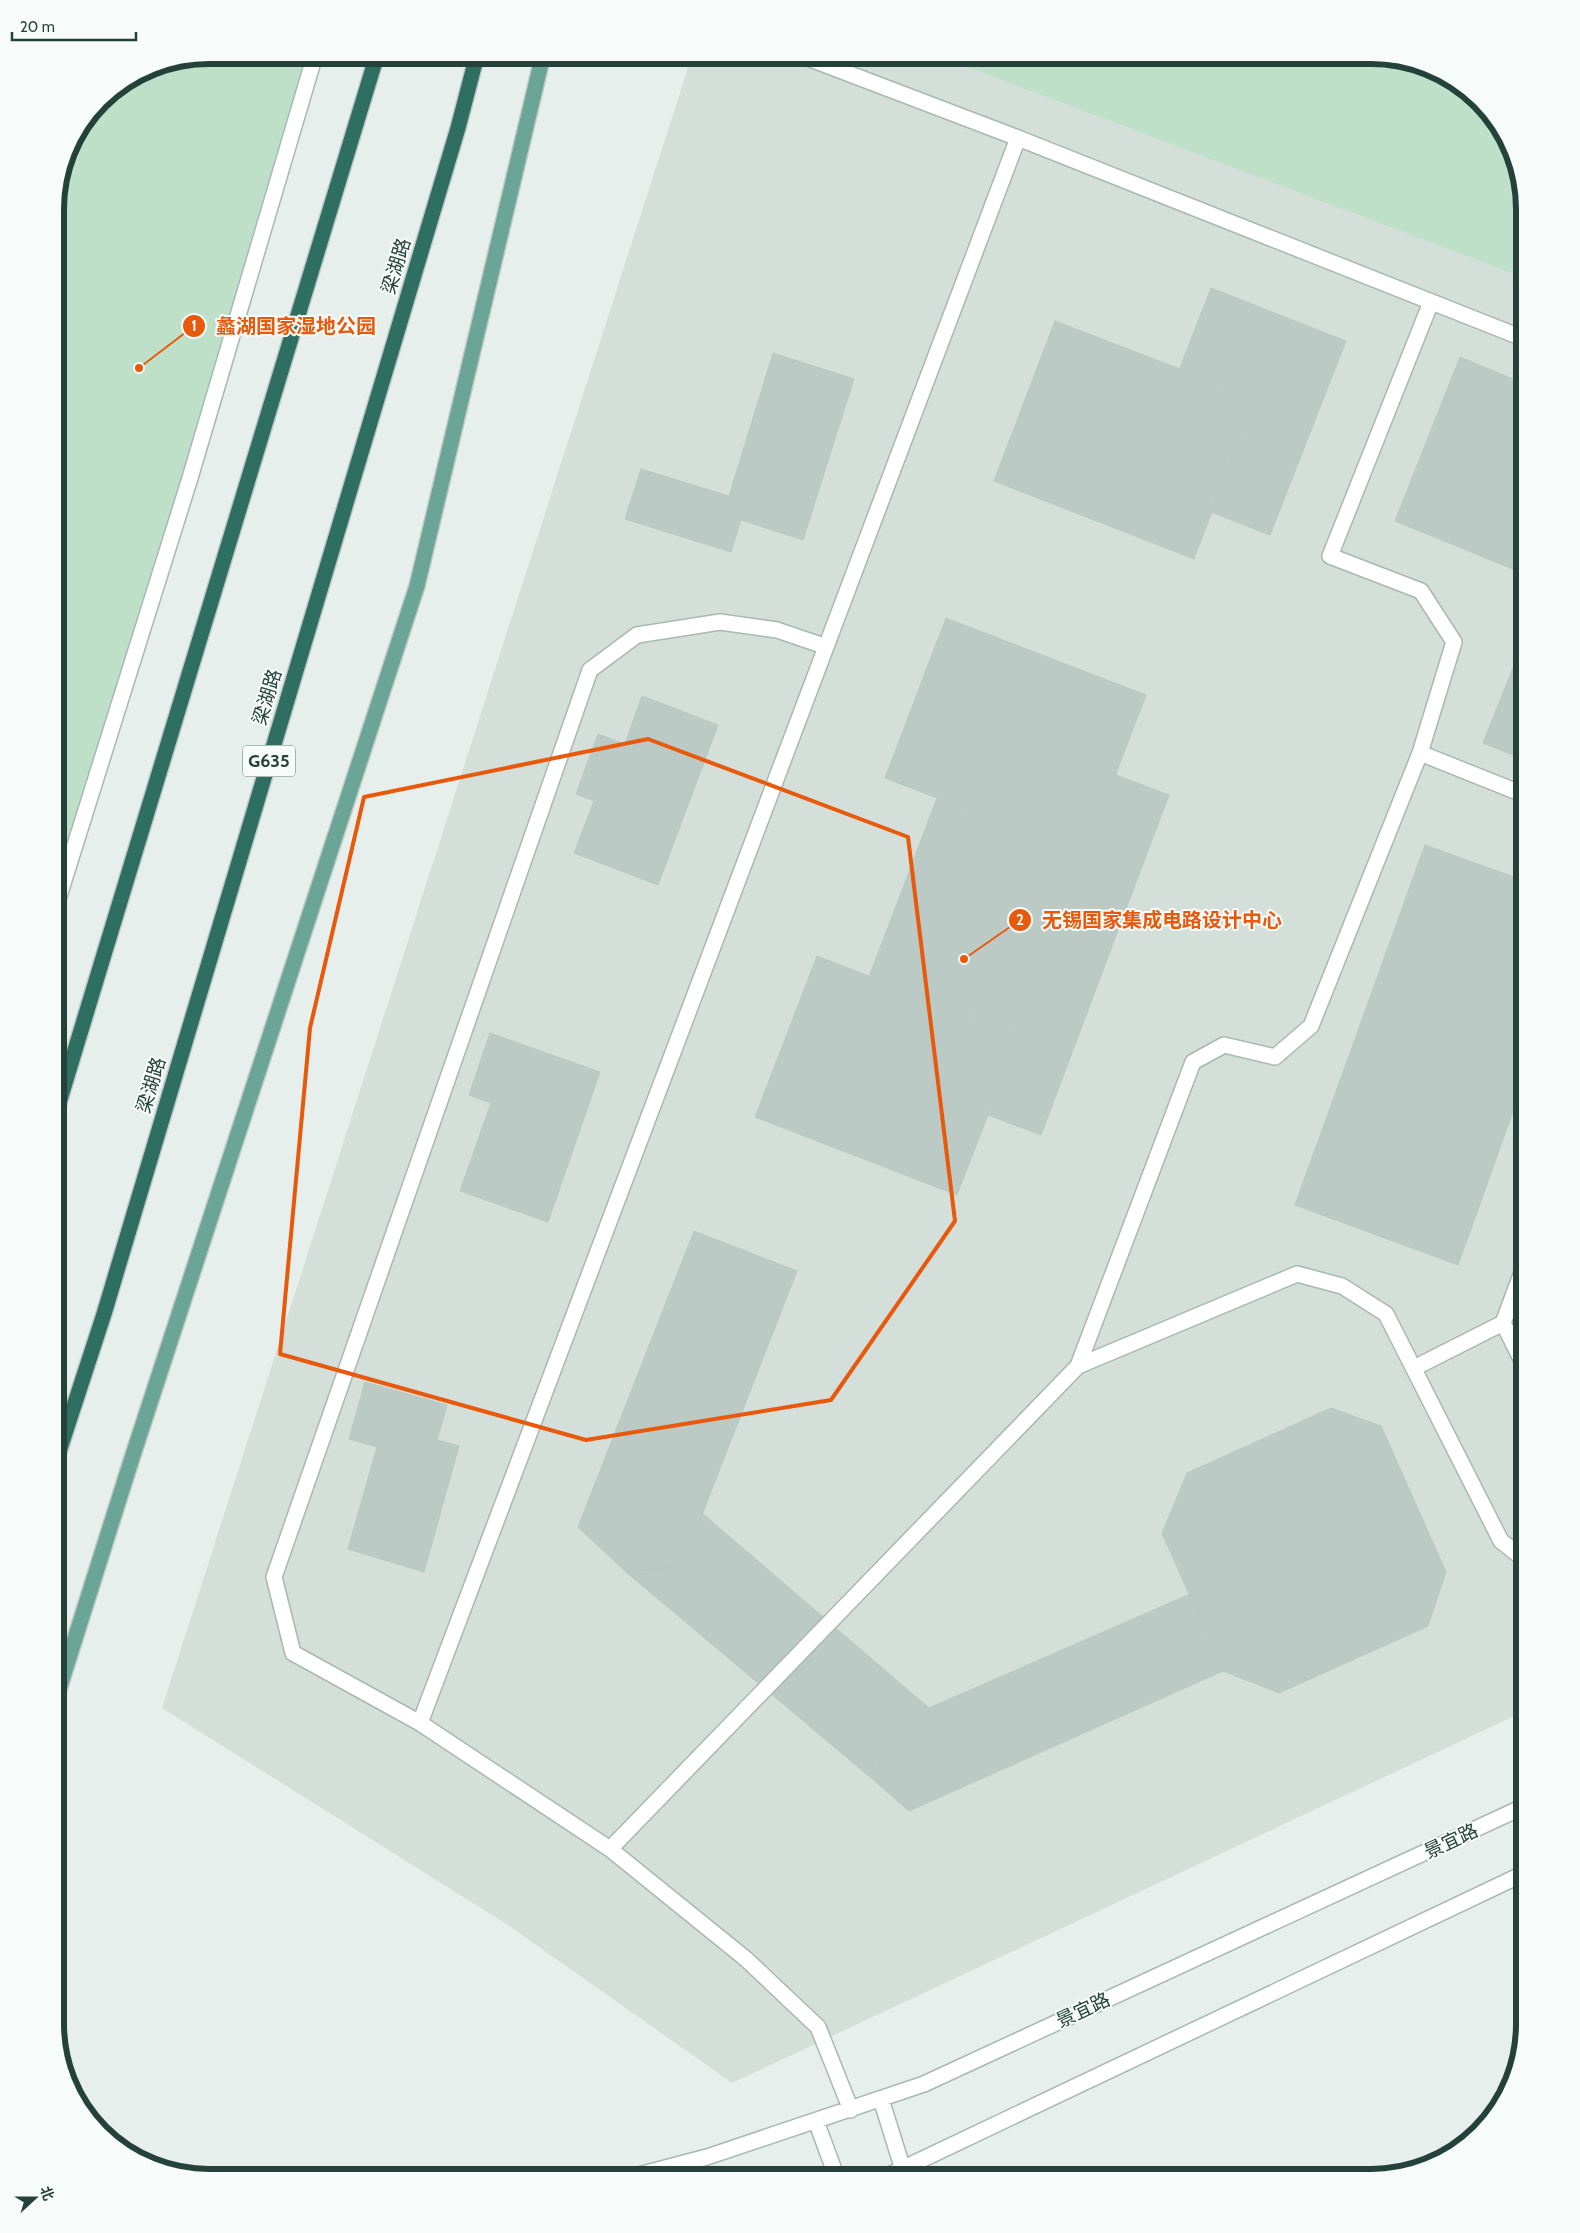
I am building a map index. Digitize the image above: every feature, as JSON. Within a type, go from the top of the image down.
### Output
[{"type":"highway","points":[[64,1086],[374,64]]},
{"type":"highway","name":"梁湖路","points":[[64,1436],[104,1314],[455,138],[475,64]]},
{"type":"main road","points":[[64,1673],[132,1458],[418,586],[541,64]]},
{"type":"street","points":[[64,880],[190,478],[312,64]]},
{"type":"street","points":[[824,64],[1018,138],[1516,335]]},
{"type":"street","points":[[420,1723],[824,646],[1018,138]]},
{"type":"street","points":[[1078,1366],[1192,1062],[1224,1045],[1274,1057],[1310,1026],[1420,753],[1454,642],[1421,591],[1330,556],[1431,302]]},
{"type":"street","points":[[824,646],[777,630],[720,622],[637,635],[590,670],[274,1577],[293,1653],[420,1723],[610,1849],[746,1960],[818,2027],[851,2110]]},
{"type":"street","points":[[1420,753],[1516,791]]},
{"type":"street","points":[[610,1849],[1078,1366],[1297,1274],[1342,1286],[1386,1314],[1501,1541],[1516,1553]]},
{"type":"street","points":[[1414,1368],[1503,1323],[1516,1288]]},
{"type":"street","points":[[1503,1323],[1516,1349]]},
{"type":"street","name":"景宜路","points":[[661,2169],[707,2157],[924,2084],[1516,1810]]},
{"type":"street","points":[[912,2169],[1516,1877]]},
{"type":"street","points":[[881,2099],[903,2169]]},
{"type":"street","points":[[816,2121],[834,2169]]},
{"type":"highlighted area","points":[[648,739],[908,837],[955,1221],[831,1400],[586,1440],[280,1354],[310,1028],[364,797]]},
{"type":"shaded area","points":[[689,64],[1380,64],[1409,69],[1427,75],[1444,83],[1474,106],[1497,136],[1505,153],[1515,190],[1516,209],[1516,1715],[732,2083],[508,1925],[162,1708]]},
{"type":"green space","points":[[209,64],[305,64],[64,880],[64,200],[69,171],[75,153],[88,128],[100,113],[128,88],[162,71],[190,65]]},
{"type":"green space","points":[[960,64],[1380,64],[1409,69],[1427,75],[1444,83],[1474,106],[1497,136],[1505,153],[1515,190],[1516,275]]},
{"type":"building","points":[[1211,288],[1346,341],[1270,535],[1211,512],[1255,398],[1180,368]]},
{"type":"building","points":[[1055,321],[1255,398],[1194,559],[994,481]]},
{"type":"building","points":[[773,353],[854,379],[803,540],[741,520],[731,552],[625,519],[641,469],[729,496]]},
{"type":"building","points":[[1460,357],[1516,380],[1516,570],[1395,521]]},
{"type":"building","points":[[946,618],[1146,695],[1085,855],[885,778]]},
{"type":"building","points":[[1516,660],[1516,756],[1483,743]]},
{"type":"building","points":[[642,696],[718,725],[658,885],[574,853],[594,801],[576,794],[598,734],[625,744]]},
{"type":"building","points":[[1116,775],[1169,795],[1041,1135],[988,1115],[1019,1034],[869,977],[937,798],[1085,855]]},
{"type":"building","points":[[1425,845],[1516,878],[1516,1103],[1458,1265],[1295,1205]]},
{"type":"building","points":[[817,956],[1019,1034],[957,1195],[755,1117]]},
{"type":"building","points":[[490,1033],[600,1072],[548,1222],[460,1191],[491,1103],[469,1095]]},
{"type":"building","points":[[694,1231],[797,1271],[682,1566],[626,1572],[578,1527]]},
{"type":"building","points":[[365,1382],[447,1405],[437,1440],[459,1446],[424,1572],[348,1549],[377,1447],[349,1439]]},
{"type":"building","points":[[1331,1408],[1381,1426],[1446,1572],[1428,1626],[1279,1693],[1223,1671],[1162,1533],[1187,1473]]},
{"type":"building","points":[[702,1513],[929,1708],[878,1732],[870,1777],[626,1572],[682,1566]]},
{"type":"building","points":[[1190,1594],[1223,1671],[909,1811],[870,1777],[878,1732]]},
{"type":"place","name":"蠡湖国家湿地公园","points":[[139,368]]},
{"type":"place","name":"无锡国家集成电路设计中心","points":[[964,959]]}]
